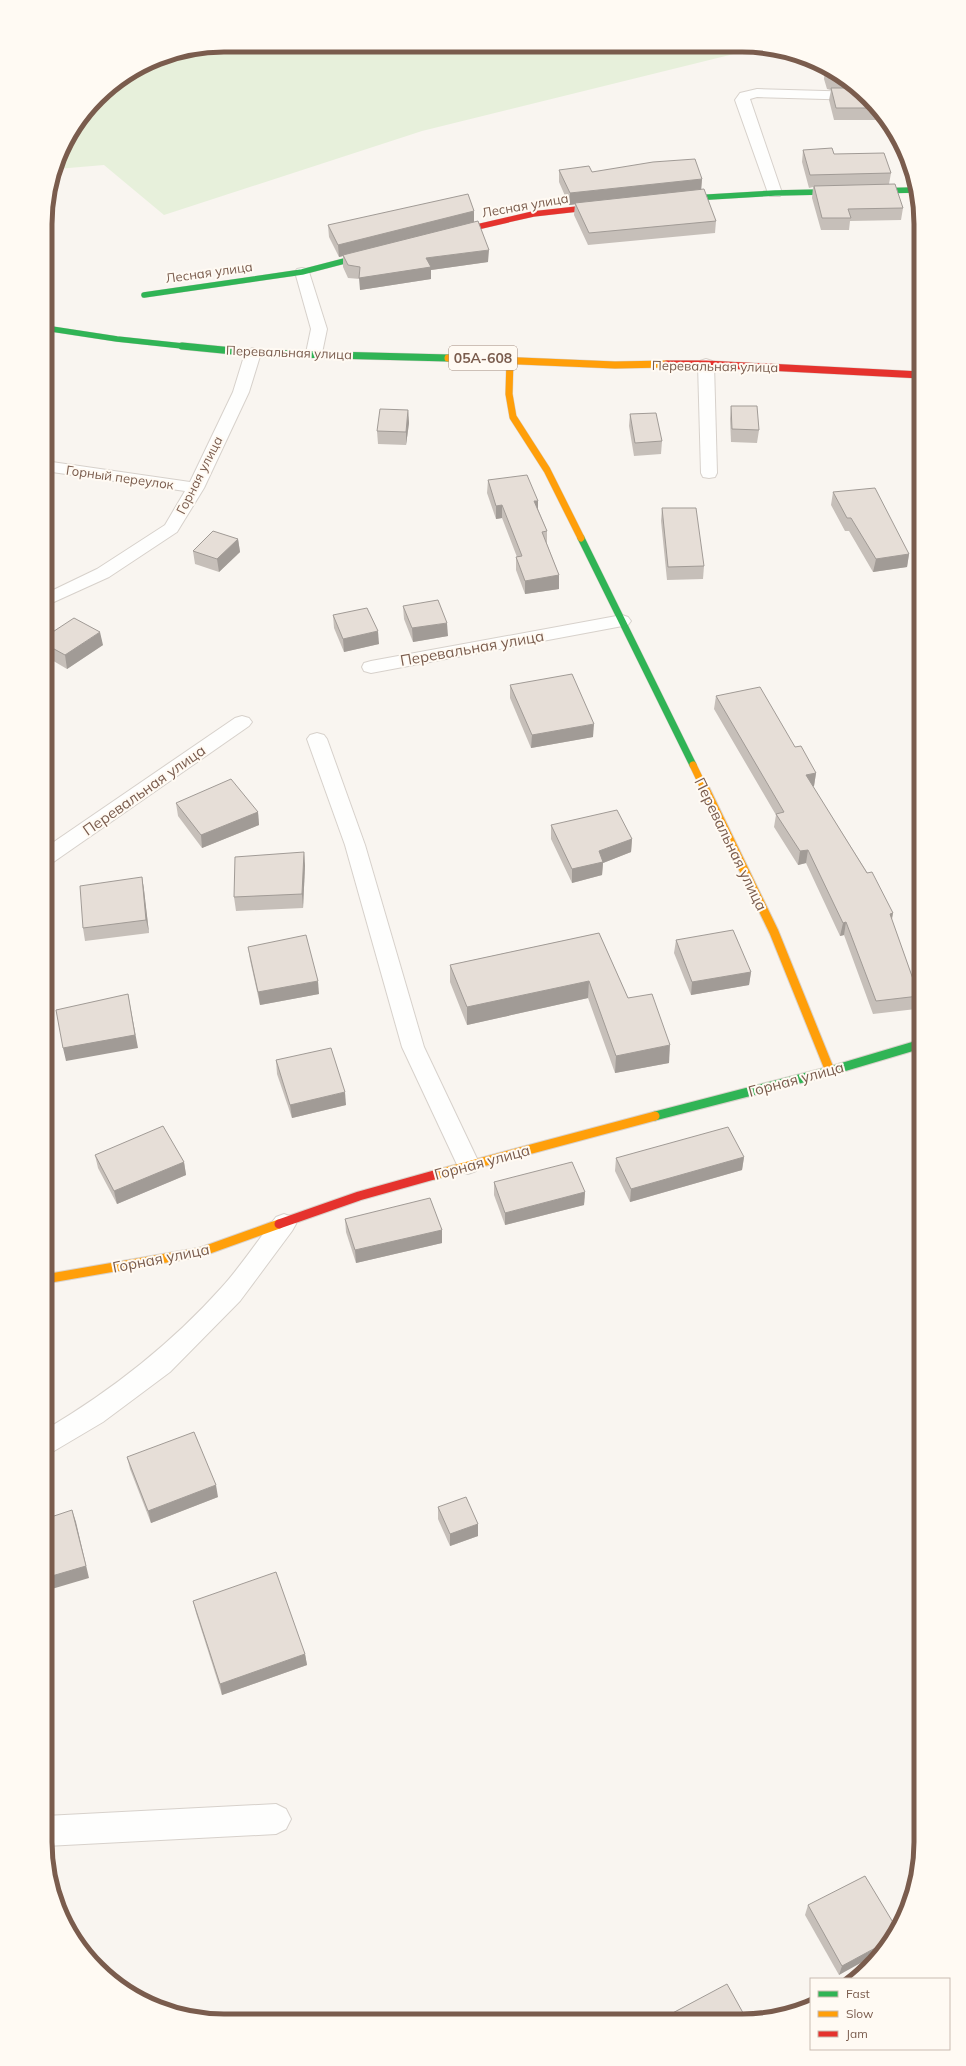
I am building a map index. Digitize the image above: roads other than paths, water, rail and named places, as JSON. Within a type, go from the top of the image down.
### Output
[{"type":"main road","points":[[665,200],[775,192],[911,190]]},
{"type":"main road","name":"Лесная улица","points":[[441,236],[533,214],[611,205]]},
{"type":"main road","name":"Лесная улица","points":[[144,294],[302,272],[382,251]]},
{"type":"main road","name":"Перевальная улица","points":[[52,329],[117,339],[253,353],[314,353],[510,359],[615,365],[706,364],[914,375]]},
{"type":"main road","name":"Перевальная улица","points":[[510,359],[509,394],[513,417],[546,470],[622,621],[774,932],[830,1071]]},
{"type":"main road","name":"Горная улица","points":[[52,1277],[201,1252],[284,1224],[359,1196],[468,1165],[830,1071],[914,1046]]},
{"type":"street","points":[[775,192],[742,100],[745,96],[757,93],[856,96]]},
{"type":"street","points":[[302,272],[319,329],[314,353]]},
{"type":"street","name":"Горная улица","points":[[52,598],[104,573],[171,528],[196,488],[241,392],[253,353]]},
{"type":"street","points":[[706,364],[709,473]]},
{"type":"street","name":"Горный переулок","points":[[52,467],[196,488]]},
{"type":"street","name":"Перевальная улица","points":[[371,667],[622,621]]},
{"type":"street","name":"Перевальная улица","points":[[52,853],[242,722]]},
{"type":"street","points":[[318,739],[355,845],[413,1047],[468,1165]]},
{"type":"street","points":[[52,1439],[94,1414],[161,1364],[230,1294],[284,1224]]},
{"type":"street","points":[[52,1832],[276,1819]]}]
